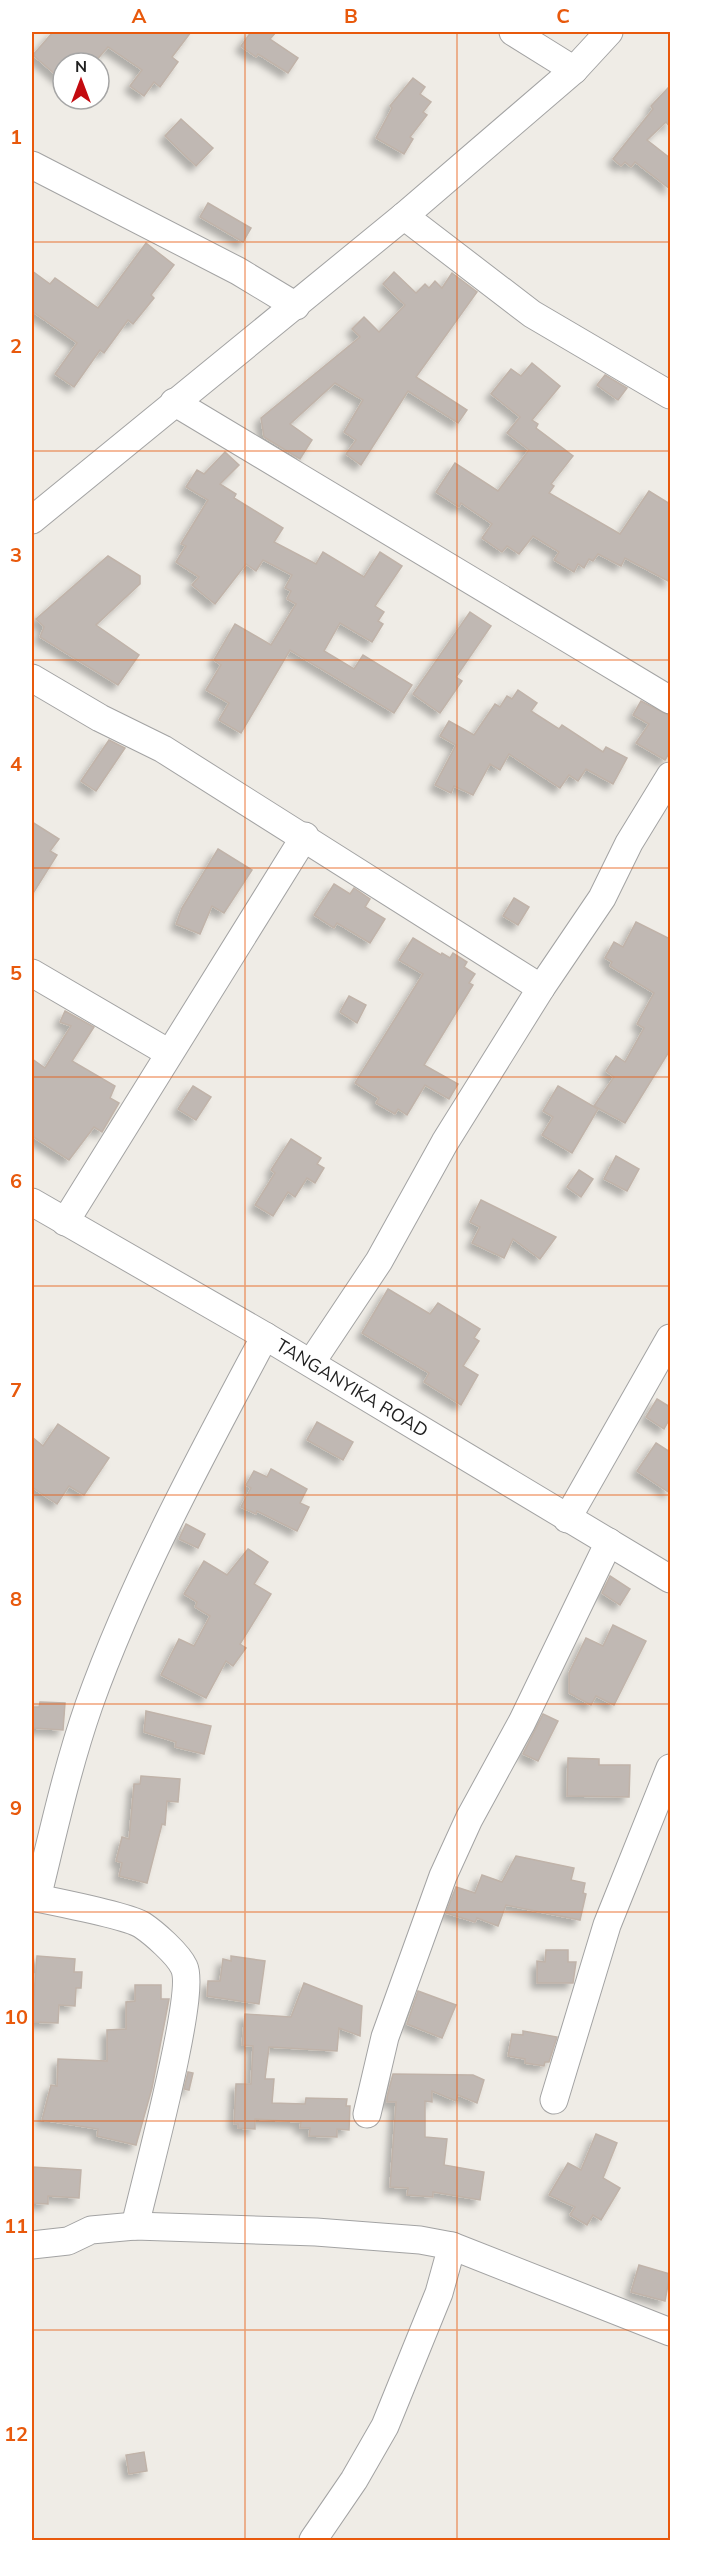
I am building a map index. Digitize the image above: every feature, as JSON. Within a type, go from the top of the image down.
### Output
[{"type":"street","points":[[513,32],[574,70]]},
{"type":"street","points":[[32,520],[404,216],[574,70],[609,32]]},
{"type":"street","points":[[32,165],[218,261],[296,306]]},
{"type":"street","points":[[404,216],[532,314],[670,395]]},
{"type":"street","points":[[174,402],[670,700]]},
{"type":"street","points":[[32,678],[100,718],[163,748],[305,836],[541,988]]},
{"type":"street","points":[[311,1363],[379,1261],[445,1142],[541,988],[602,898],[629,843],[670,776]]},
{"type":"street","points":[[65,1222],[305,836]]},
{"type":"street","points":[[32,973],[169,1053]]},
{"type":"street","name":"TANGANYIKA ROAD","points":[[32,1202],[311,1363],[670,1579]]},
{"type":"street","points":[[135,2226],[182,2026],[187,1990],[184,1967],[164,1943],[140,1923],[34,1898],[63,1793],[94,1694],[136,1592],[195,1468],[265,1336]]},
{"type":"street","points":[[567,1519],[670,1338]]},
{"type":"street","points":[[367,2114],[385,2037],[443,1876],[469,1820],[522,1722],[609,1542]]},
{"type":"street","points":[[554,2100],[607,1924],[670,1768]]},
{"type":"street","points":[[32,2245],[68,2241],[91,2230],[135,2226],[316,2232],[420,2240],[452,2246],[670,2332]]},
{"type":"street","points":[[313,2541],[354,2480],[385,2426],[439,2293],[452,2246]]},
{"type":"building","points":[[53,32],[191,32],[172,57],[178,62],[160,87],[154,82],[144,96],[130,86],[142,70],[108,47],[104,51],[51,51],[51,71],[33,55]]},
{"type":"building","points":[[251,32],[276,32],[270,39],[298,58],[288,73],[258,54],[256,57],[241,46]]},
{"type":"building","points":[[413,78],[425,87],[420,94],[431,102],[423,112],[427,115],[410,137],[413,139],[404,154],[376,138],[392,108],[390,106]]},
{"type":"building","points":[[670,86],[670,127],[666,122],[647,140],[670,158],[670,189],[635,162],[631,167],[625,162],[621,166],[613,159],[653,109],[651,106]]},
{"type":"building","points":[[181,119],[213,148],[196,166],[165,136]]},
{"type":"building","points":[[208,203],[251,228],[243,242],[200,217]]},
{"type":"building","points":[[146,243],[174,265],[151,295],[154,298],[133,324],[128,320],[104,353],[100,350],[74,387],[55,374],[77,343],[32,311],[32,271],[50,284],[55,278],[98,308]]},
{"type":"building","points":[[394,272],[416,293],[425,284],[429,288],[435,281],[442,288],[452,273],[477,292],[416,377],[467,410],[458,423],[408,391],[361,465],[346,454],[356,440],[344,432],[363,400],[335,383],[290,424],[312,440],[300,459],[264,437],[261,418],[360,337],[352,329],[364,317],[379,332],[405,305],[383,284]]},
{"type":"building","points":[[532,363],[560,386],[532,420],[538,424],[536,428],[573,456],[551,484],[554,486],[549,493],[620,534],[649,491],[670,504],[670,582],[625,558],[621,566],[598,554],[593,561],[589,559],[584,568],[578,564],[574,572],[554,560],[559,552],[533,536],[519,554],[507,546],[502,552],[482,538],[492,524],[461,503],[459,507],[436,492],[455,463],[498,491],[529,450],[507,433],[520,417],[491,394],[511,369],[521,376]]},
{"type":"building","points":[[605,375],[627,388],[618,400],[597,385]]},
{"type":"building","points":[[225,452],[239,465],[220,484],[236,494],[234,498],[283,528],[274,542],[316,564],[323,552],[364,577],[380,552],[402,566],[375,606],[384,612],[378,621],[383,624],[372,642],[340,623],[324,651],[354,669],[363,655],[412,685],[394,713],[290,650],[241,733],[219,720],[229,703],[206,690],[221,665],[214,660],[235,624],[271,645],[296,604],[287,599],[291,591],[285,588],[292,575],[263,560],[256,571],[246,564],[215,604],[192,585],[199,577],[176,562],[186,546],[181,544],[208,500],[186,487],[197,470],[204,474]]},
{"type":"building","points":[[108,556],[140,576],[140,584],[96,625],[139,655],[118,685],[40,637],[44,627],[36,619]]},
{"type":"building","points":[[470,612],[491,626],[456,677],[462,681],[440,713],[413,694]]},
{"type":"building","points":[[518,690],[537,703],[531,711],[559,729],[562,725],[603,752],[606,747],[627,758],[613,784],[586,769],[578,781],[569,775],[560,788],[509,754],[500,770],[490,764],[473,795],[454,786],[451,793],[435,785],[456,745],[440,736],[449,721],[474,735],[495,704],[500,707],[507,696],[512,699]]},
{"type":"building","points":[[641,701],[670,716],[670,752],[665,760],[636,743],[649,724],[633,715]]},
{"type":"building","points":[[109,740],[125,748],[96,791],[81,781]]},
{"type":"building","points":[[32,822],[59,839],[50,851],[57,855],[32,895]]},
{"type":"building","points":[[218,849],[252,870],[224,913],[212,906],[200,934],[176,924],[182,908]]},
{"type":"building","points":[[334,884],[350,894],[354,888],[370,899],[365,907],[385,919],[370,943],[337,923],[334,928],[314,915]]},
{"type":"building","points":[[514,898],[529,907],[518,925],[503,916]]},
{"type":"building","points":[[636,922],[670,939],[670,1050],[625,1123],[594,1106],[614,1077],[606,1071],[616,1056],[625,1062],[644,1028],[637,1024],[654,993],[610,966],[612,962],[605,958],[614,942],[623,947]]},
{"type":"building","points":[[413,938],[441,955],[442,953],[450,958],[453,953],[467,962],[464,967],[475,974],[469,983],[473,985],[424,1065],[458,1084],[449,1099],[425,1085],[407,1115],[398,1109],[395,1114],[376,1103],[379,1098],[355,1083],[423,974],[399,960]]},
{"type":"building","points":[[349,996],[366,1005],[357,1023],[340,1012]]},
{"type":"building","points":[[65,1011],[94,1027],[72,1061],[115,1086],[110,1098],[119,1103],[102,1132],[94,1127],[69,1160],[32,1136],[32,1059],[45,1068],[71,1026],[60,1022]]},
{"type":"building","points":[[193,1086],[211,1097],[196,1120],[178,1109]]},
{"type":"building","points":[[558,1086],[598,1109],[572,1153],[542,1135],[553,1117],[543,1111]]},
{"type":"building","points":[[291,1139],[321,1158],[317,1164],[324,1168],[315,1183],[307,1178],[295,1197],[288,1192],[273,1216],[255,1205],[275,1173],[271,1170]]},
{"type":"building","points":[[616,1156],[639,1169],[627,1191],[604,1179]]},
{"type":"building","points":[[579,1170],[593,1179],[581,1197],[567,1187]]},
{"type":"building","points":[[481,1200],[556,1237],[540,1259],[513,1239],[504,1258],[472,1243],[480,1227],[470,1222]]},
{"type":"building","points":[[388,1289],[430,1314],[438,1303],[480,1329],[474,1338],[479,1341],[463,1366],[478,1375],[461,1405],[424,1382],[429,1373],[362,1333]]},
{"type":"building","points":[[657,1399],[670,1407],[670,1418],[664,1429],[646,1417]]},
{"type":"building","points":[[317,1422],[353,1442],[343,1460],[307,1440]]},
{"type":"building","points":[[58,1424],[109,1458],[84,1495],[69,1486],[57,1504],[32,1487],[32,1437],[43,1446]]},
{"type":"building","points":[[656,1443],[670,1452],[670,1493],[637,1471]]},
{"type":"building","points":[[271,1469],[307,1489],[300,1503],[309,1507],[297,1531],[257,1511],[256,1514],[241,1507],[251,1488],[246,1485],[254,1471],[267,1477]]},
{"type":"building","points":[[186,1524],[205,1534],[198,1548],[179,1539]]},
{"type":"building","points":[[248,1549],[268,1562],[254,1584],[271,1594],[240,1644],[246,1648],[233,1666],[226,1661],[206,1698],[161,1675],[179,1639],[194,1646],[210,1616],[195,1607],[197,1602],[184,1594],[204,1561],[227,1575]]},
{"type":"building","points":[[610,1576],[630,1589],[620,1605],[602,1593]]},
{"type":"building","points":[[613,1625],[646,1641],[614,1705],[596,1696],[591,1705],[569,1693],[569,1673],[586,1638],[603,1646]]},
{"type":"building","points":[[40,1702],[65,1703],[63,1730],[32,1728],[32,1707],[39,1707]]},
{"type":"building","points":[[146,1711],[211,1726],[204,1754],[175,1747],[176,1742],[144,1732]]},
{"type":"building","points":[[543,1714],[558,1721],[538,1761],[523,1754]]},
{"type":"building","points":[[568,1758],[599,1759],[599,1765],[630,1765],[629,1797],[567,1796]]},
{"type":"building","points":[[141,1776],[180,1779],[178,1802],[167,1801],[165,1825],[162,1824],[147,1883],[119,1876],[122,1863],[116,1861],[122,1837],[129,1839],[134,1784],[140,1784]]},
{"type":"building","points":[[516,1856],[574,1868],[571,1880],[585,1883],[583,1893],[586,1894],[580,1920],[506,1905],[498,1926],[477,1918],[475,1922],[446,1913],[456,1887],[475,1893],[482,1875],[502,1882]]},
{"type":"building","points":[[546,1950],[568,1950],[568,1962],[576,1962],[573,1983],[537,1983],[537,1961],[545,1962]]},
{"type":"building","points":[[37,1956],[75,1959],[74,1972],[82,1972],[81,1988],[76,1988],[75,2006],[59,2005],[58,2023],[32,2022]]},
{"type":"building","points":[[231,1956],[265,1961],[259,2004],[207,1996],[208,1981],[220,1981],[223,1959],[231,1961]]},
{"type":"building","points":[[304,1983],[362,2006],[360,2036],[339,2028],[337,2051],[269,2047],[265,2079],[274,2079],[272,2103],[305,2104],[306,2098],[347,2099],[346,2106],[350,2106],[349,2130],[337,2129],[337,2137],[309,2136],[310,2128],[300,2128],[301,2122],[255,2119],[255,2129],[238,2128],[238,2124],[234,2124],[236,2084],[251,2084],[253,2046],[242,2045],[245,2014],[291,2017]]},
{"type":"building","points":[[135,1985],[161,1985],[161,1999],[169,1999],[152,2088],[136,2145],[97,2136],[98,2129],[42,2120],[51,2085],[57,2086],[58,2059],[107,2061],[107,2030],[126,2029],[126,2002],[135,2001]]},
{"type":"building","points":[[418,1991],[456,2005],[442,2038],[407,2024]]},
{"type":"building","points":[[523,2031],[557,2037],[549,2062],[545,2062],[544,2066],[525,2063],[525,2059],[508,2056],[512,2034],[523,2035]]},
{"type":"building","points":[[188,2072],[193,2073],[189,2090],[184,2089]]},
{"type":"building","points":[[393,2074],[473,2075],[484,2080],[477,2103],[458,2095],[456,2101],[432,2091],[432,2102],[425,2101],[425,2137],[447,2139],[444,2165],[484,2172],[480,2200],[433,2192],[433,2197],[407,2195],[408,2188],[390,2187],[396,2102],[387,2102],[387,2097]]},
{"type":"building","points":[[596,2134],[617,2143],[603,2178],[620,2188],[601,2220],[593,2215],[587,2225],[570,2215],[575,2207],[549,2195],[568,2163],[581,2170]]},
{"type":"building","points":[[32,2167],[81,2170],[79,2198],[48,2196],[48,2204],[32,2203]]},
{"type":"building","points":[[639,2265],[670,2274],[665,2301],[631,2292]]},
{"type":"building","points":[[144,2452],[147,2471],[129,2474],[126,2455]]}]
